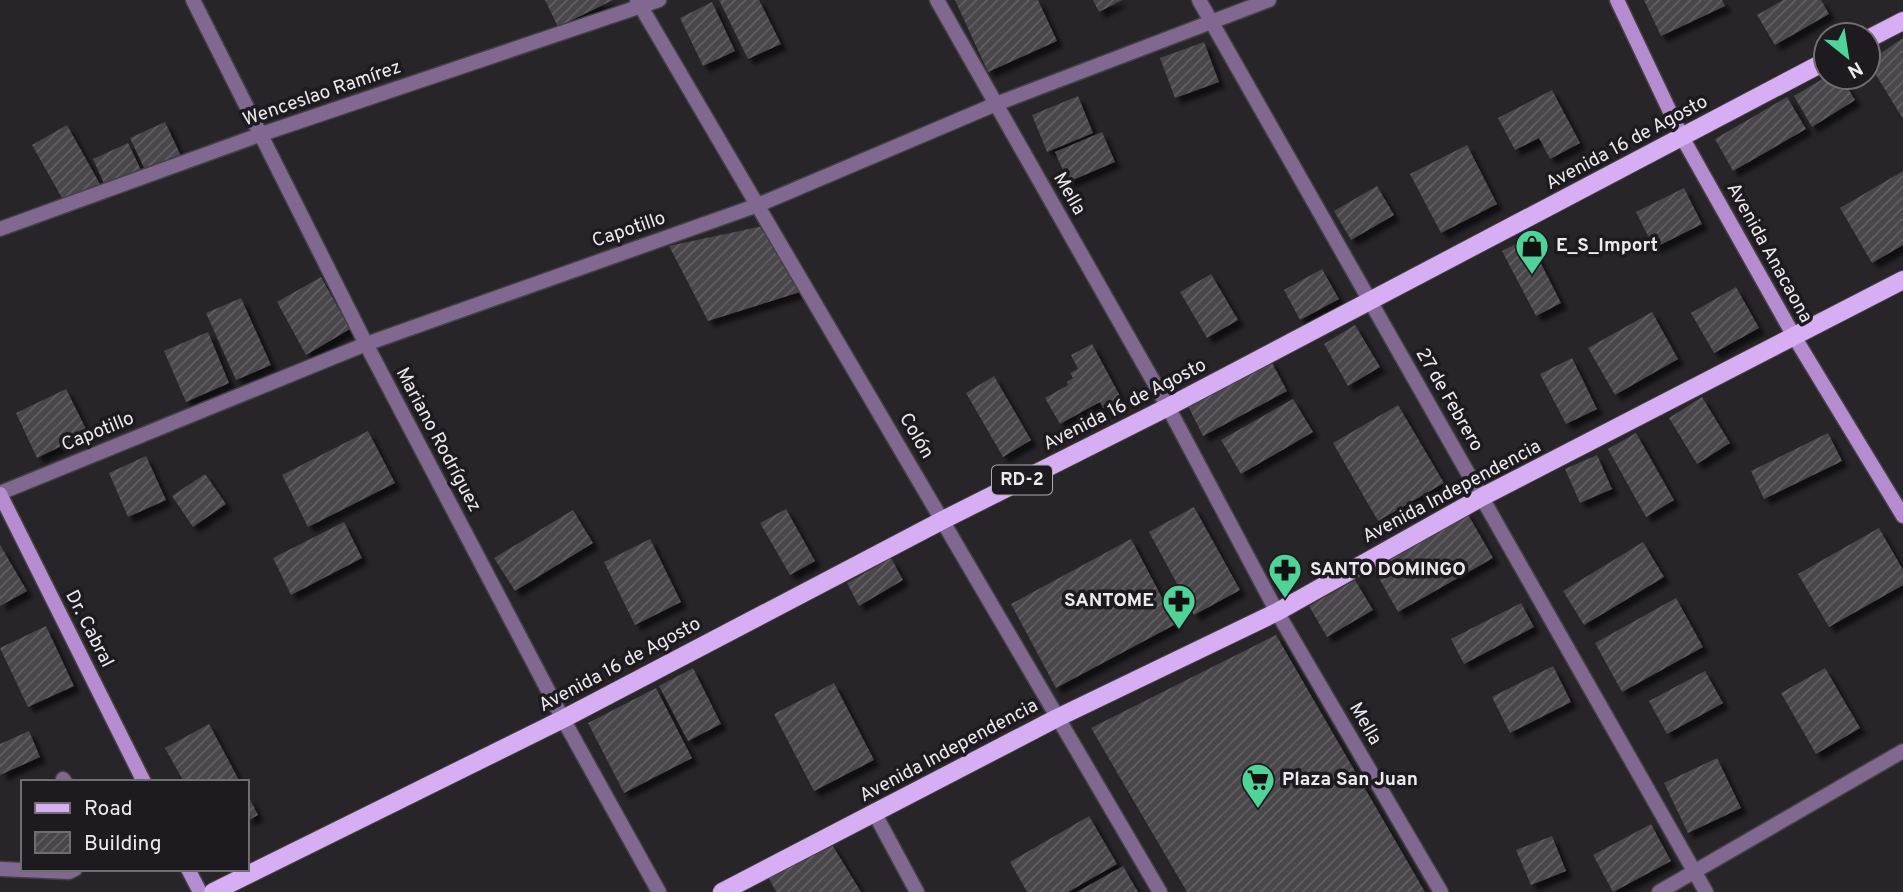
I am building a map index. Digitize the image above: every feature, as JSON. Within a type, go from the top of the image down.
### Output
[{"type":"main road","points":[[1882,32],[1903,21]]},
{"type":"main road","name":"Avenida 16 de Agosto","points":[[214,892],[563,719],[943,520],[1168,408],[1812,68]]},
{"type":"main road","name":"Avenida Independencia","points":[[722,892],[1057,718],[1277,612],[1482,497],[1903,280]]},
{"type":"street","name":"Mariano Rodríguez","points":[[193,0],[366,344],[563,719],[659,892]]},
{"type":"street","name":"Wenceslao Ramírez","points":[[0,229],[259,135],[639,4],[659,0]]},
{"type":"street","name":"Mella","points":[[937,0],[1168,408],[1277,612],[1441,892]]},
{"type":"street","name":"27 de Febrero","points":[[1199,0],[1706,892]]},
{"type":"street","name":"Capotillo","points":[[0,494],[366,344],[758,205],[996,104],[1269,0]]},
{"type":"street","name":"Avenida Anacaona","points":[[1616,0],[1682,137],[1795,338],[1903,516]]},
{"type":"street","name":"Colón","points":[[639,4],[1160,892]]},
{"type":"street","name":"Dr. Cabral","points":[[0,494],[143,780]]},
{"type":"street","points":[[1659,892],[1903,751]]},
{"type":"street","points":[[875,814],[917,892]]},
{"type":"street","points":[[0,869],[21,870]]},
{"type":"street","points":[[46,871],[71,871]]},
{"type":"street","points":[[189,871],[200,892]]},
{"type":"building","points":[[545,0],[613,0],[558,27]]},
{"type":"building","points":[[719,0],[759,0],[781,44],[748,59]]},
{"type":"building","points":[[955,0],[1038,0],[1057,41],[988,72]]},
{"type":"building","points":[[1093,0],[1122,0],[1099,12]]},
{"type":"building","points":[[1644,0],[1722,0],[1725,6],[1661,36]]},
{"type":"building","points":[[1783,0],[1821,0],[1829,14],[1812,21],[1812,24],[1775,45],[1757,15]]},
{"type":"building","points":[[712,2],[735,51],[703,66],[680,18]]},
{"type":"building","points":[[1903,38],[1903,119],[1882,85],[1882,52]]},
{"type":"building","points":[[1204,42],[1219,82],[1175,98],[1160,58]]},
{"type":"building","points":[[1812,85],[1812,91],[1850,91],[1855,100],[1812,127],[1794,96]]},
{"type":"building","points":[[1552,90],[1580,143],[1550,159],[1539,138],[1515,150],[1498,118]]},
{"type":"building","points":[[1078,96],[1093,133],[1047,152],[1032,115]]},
{"type":"building","points":[[1787,97],[1806,129],[1733,171],[1715,139]]},
{"type":"building","points":[[165,122],[182,158],[147,174],[130,138]]},
{"type":"building","points":[[67,125],[101,186],[66,205],[32,145]]},
{"type":"building","points":[[1102,132],[1115,162],[1068,182],[1055,152]]},
{"type":"building","points":[[128,143],[143,174],[107,190],[93,159]]},
{"type":"building","points":[[1467,145],[1497,204],[1441,233],[1410,174]]},
{"type":"building","points":[[1903,171],[1903,245],[1872,263],[1840,208]]},
{"type":"building","points":[[1377,186],[1394,215],[1351,240],[1334,211]]},
{"type":"building","points":[[1684,188],[1702,224],[1654,248],[1636,212]]},
{"type":"building","points":[[763,226],[800,292],[708,321],[669,246]]},
{"type":"building","points":[[1528,238],[1561,303],[1536,316],[1502,251]]},
{"type":"building","points":[[1322,269],[1339,299],[1300,320],[1284,290]]},
{"type":"building","points":[[1211,274],[1238,320],[1207,338],[1180,292]]},
{"type":"building","points":[[321,277],[350,329],[306,355],[277,302]]},
{"type":"building","points":[[1736,287],[1759,328],[1714,353],[1691,313]]},
{"type":"building","points":[[241,298],[271,365],[236,380],[206,313]]},
{"type":"building","points":[[1652,312],[1678,359],[1615,395],[1588,348]]},
{"type":"building","points":[[1355,325],[1380,367],[1348,386],[1324,344]]},
{"type":"building","points":[[208,332],[229,383],[186,402],[164,351]]},
{"type":"building","points":[[1092,344],[1121,398],[1103,408],[1100,402],[1060,424],[1045,398],[1068,385],[1067,382],[1073,378],[1070,373],[1078,369],[1071,355]]},
{"type":"building","points":[[1572,358],[1597,409],[1566,424],[1540,374]]},
{"type":"building","points":[[1270,359],[1287,391],[1203,436],[1187,404]]},
{"type":"building","points":[[994,376],[1031,440],[1003,457],[966,393]]},
{"type":"building","points":[[66,389],[88,433],[37,458],[16,413]]},
{"type":"building","points":[[1702,397],[1730,443],[1697,464],[1669,418]]},
{"type":"building","points":[[1293,399],[1313,432],[1241,474],[1221,440]]},
{"type":"building","points":[[1398,405],[1444,483],[1378,521],[1333,443]]},
{"type":"building","points":[[368,431],[395,483],[308,527],[282,475]]},
{"type":"building","points":[[1636,433],[1674,500],[1646,517],[1608,449]]},
{"type":"building","points":[[1828,433],[1842,461],[1764,499],[1751,471]]},
{"type":"building","points":[[1597,455],[1612,489],[1580,503],[1565,469]]},
{"type":"building","points":[[146,456],[166,500],[128,517],[109,473]]},
{"type":"building","points":[[205,474],[226,504],[193,527],[172,496]]},
{"type":"building","points":[[1194,507],[1240,590],[1194,615],[1149,532]]},
{"type":"building","points":[[786,509],[815,561],[790,575],[760,523]]},
{"type":"building","points":[[573,510],[593,543],[515,591],[494,558]]},
{"type":"building","points":[[1466,511],[1493,558],[1398,612],[1371,564]]},
{"type":"building","points":[[344,522],[362,558],[291,595],[273,558]]},
{"type":"building","points":[[1879,528],[1903,570],[1903,585],[1829,627],[1798,574]]},
{"type":"building","points":[[650,539],[681,602],[635,625],[604,562]]},
{"type":"building","points":[[1131,539],[1176,624],[1056,688],[1011,604]]},
{"type":"building","points":[[1643,542],[1664,577],[1584,625],[1563,591]]},
{"type":"building","points":[[0,545],[27,591],[0,606]]},
{"type":"building","points":[[891,558],[903,580],[859,606],[847,583]]},
{"type":"building","points":[[1355,580],[1373,610],[1327,637],[1309,606]]},
{"type":"building","points":[[1676,598],[1703,647],[1622,692],[1595,643]]},
{"type":"building","points":[[1521,603],[1534,627],[1464,664],[1451,639]]},
{"type":"building","points":[[46,626],[74,686],[28,707],[0,648]]},
{"type":"building","name":"Plaza San Juan","points":[[1276,635],[1425,892],[1187,892],[1091,728]]},
{"type":"building","points":[[1553,666],[1571,702],[1510,733],[1492,697]]},
{"type":"building","points":[[693,668],[721,724],[688,741],[659,686]]},
{"type":"building","points":[[1825,668],[1860,728],[1816,754],[1781,693]]},
{"type":"building","points":[[1705,671],[1723,703],[1667,734],[1649,701]]},
{"type":"building","points":[[834,683],[874,760],[814,791],[774,714]]},
{"type":"building","points":[[656,688],[692,758],[624,793],[588,723]]},
{"type":"building","points":[[209,724],[239,780],[183,780],[165,748]]},
{"type":"building","points":[[29,731],[40,757],[0,775],[0,744]]},
{"type":"building","points":[[1717,758],[1741,808],[1688,833],[1664,783]]},
{"type":"building","points":[[248,796],[258,815],[248,820]]},
{"type":"building","points":[[1089,816],[1117,864],[1068,892],[1027,892],[1010,862]]},
{"type":"building","points":[[1651,824],[1671,861],[1613,892],[1593,855]]},
{"type":"building","points":[[1552,836],[1566,871],[1531,885],[1516,850]]},
{"type":"building","points":[[831,843],[861,892],[776,892],[769,878]]},
{"type":"building","points":[[1123,866],[1138,892],[1077,892]]},
{"type":"place","name":"E_S_Import","points":[[1532,276]]},
{"type":"place","name":"SANTO DOMINGO","points":[[1285,600]]},
{"type":"place","name":"SANTOME","points":[[1179,631]]},
{"type":"place","name":"Plaza San Juan","points":[[1258,810]]}]
